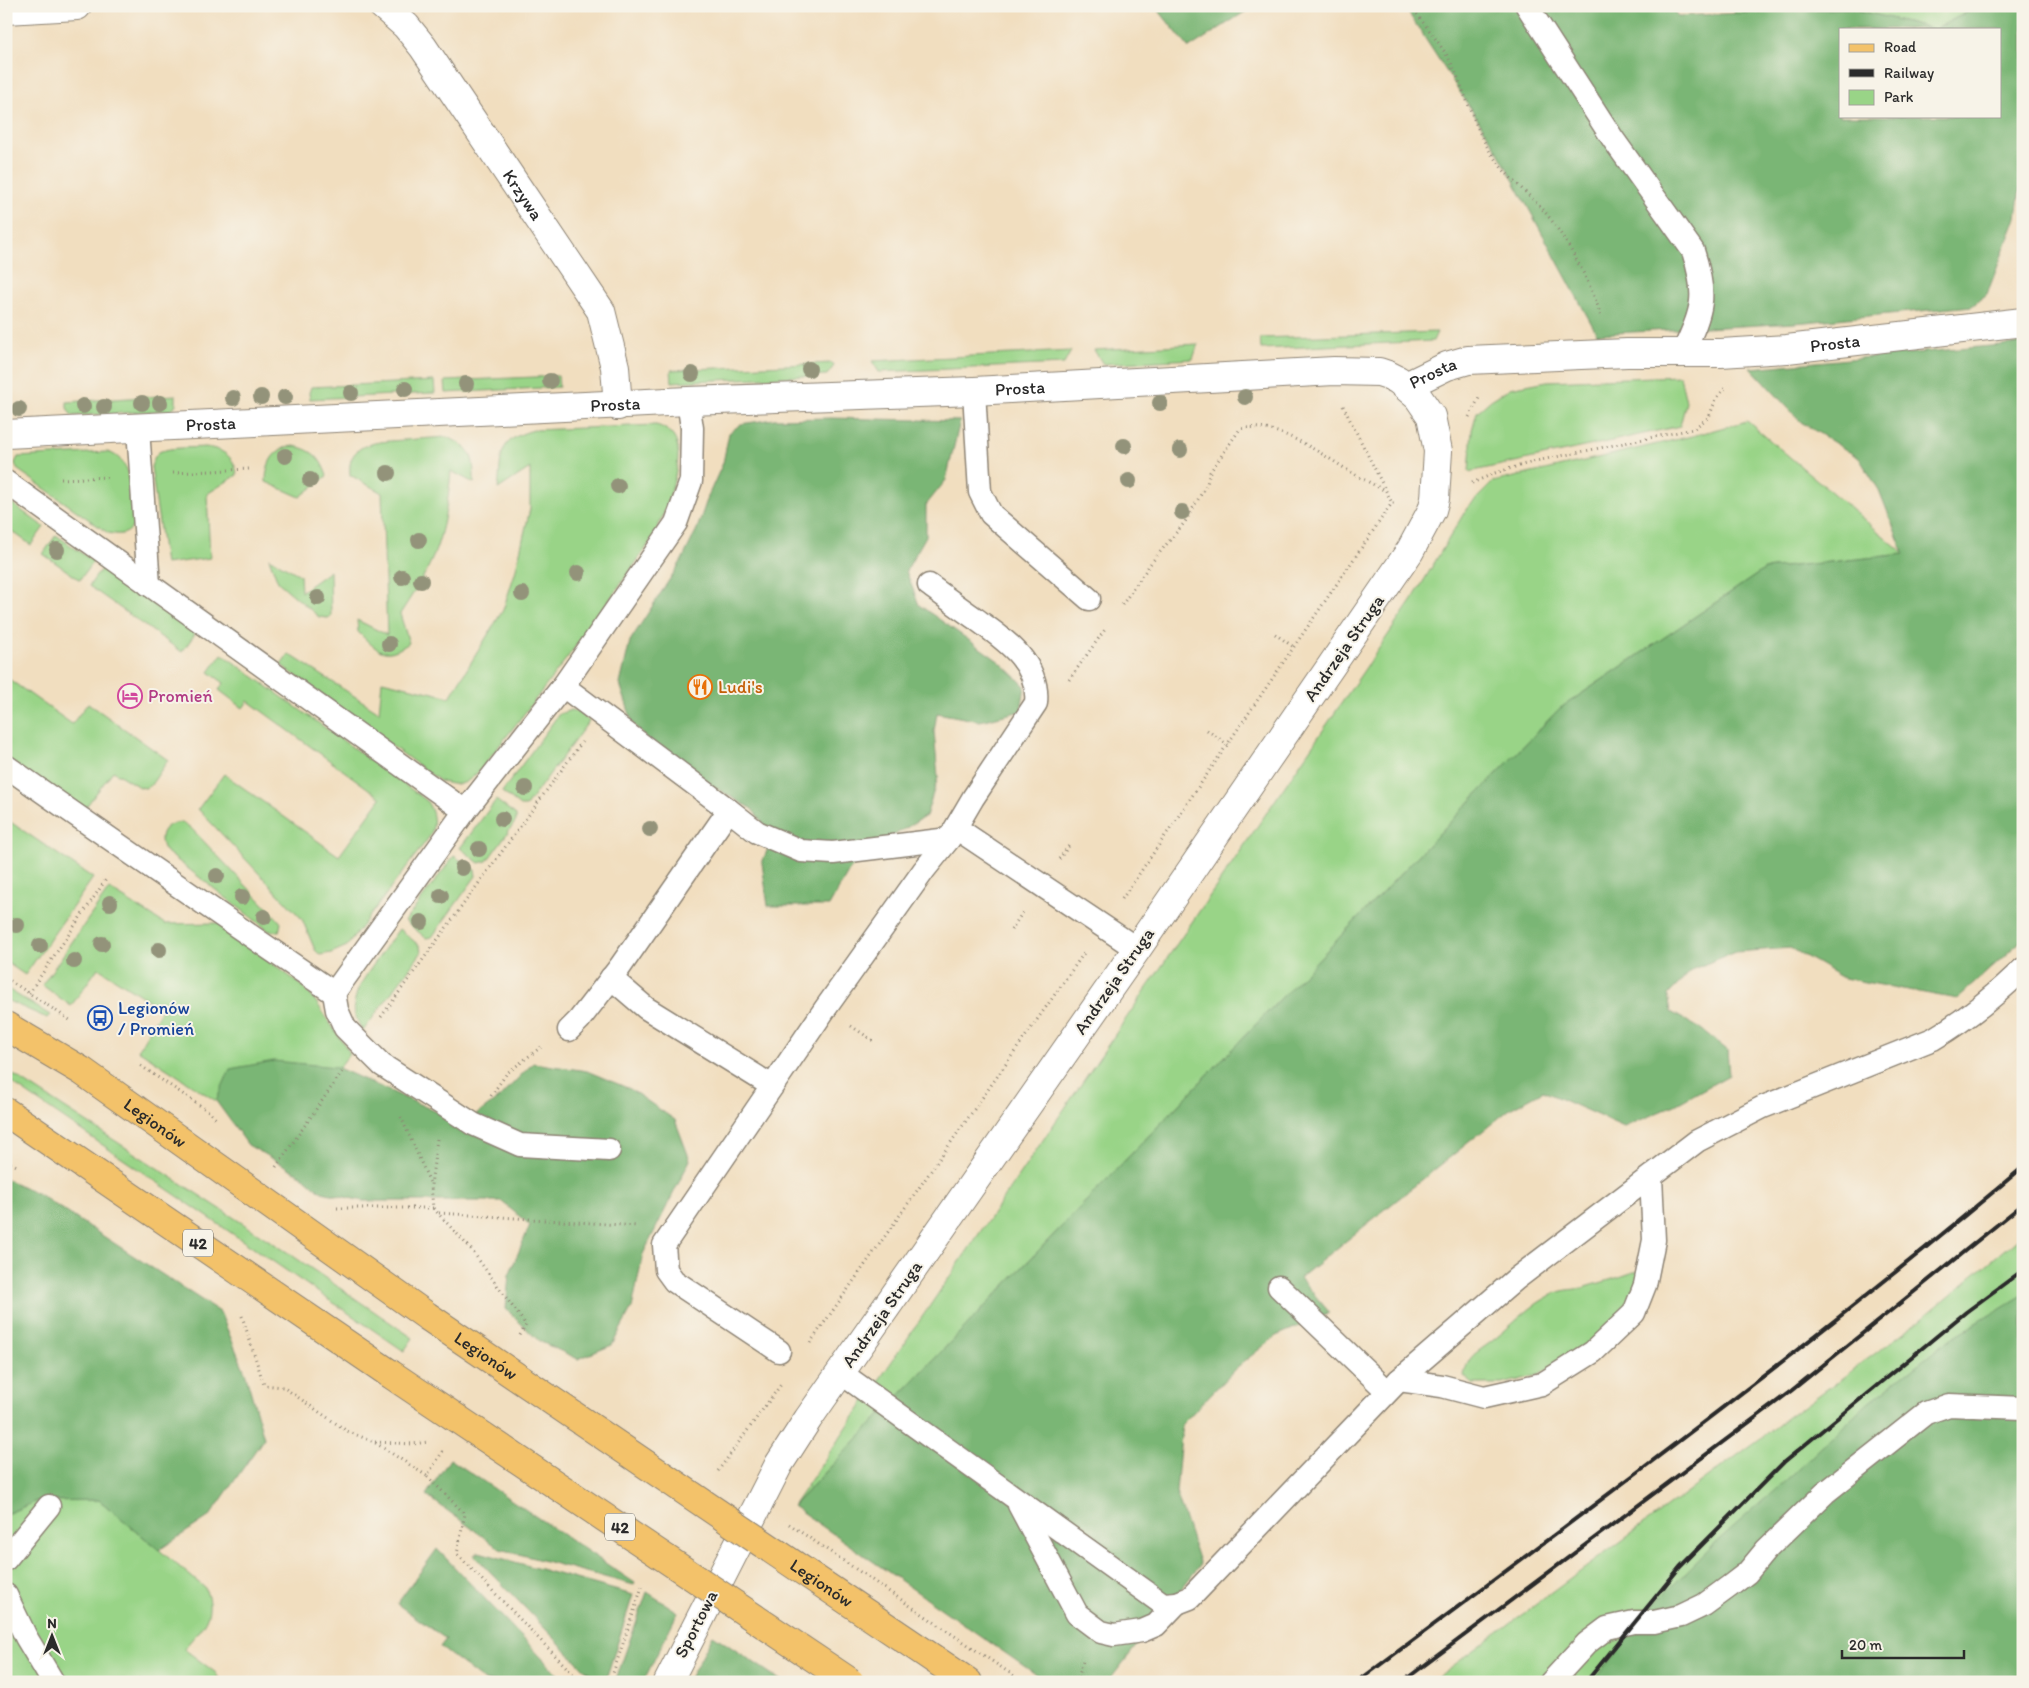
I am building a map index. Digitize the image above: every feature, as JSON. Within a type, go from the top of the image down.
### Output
[{"type":"main road","name":"Legionów","points":[[6,1026],[82,1071],[427,1316],[968,1682]]},
{"type":"main road","name":"42","points":[[6,1112],[389,1373],[850,1682]]},
{"type":"street","points":[[6,10],[78,6]]},
{"type":"street","name":"Krzywa","points":[[383,6],[406,26],[423,47],[601,311],[615,367],[618,406]]},
{"type":"street","name":"Prosta","points":[[6,434],[618,406],[688,401],[974,391],[1334,371],[1379,372],[1398,380],[1406,386],[1447,366],[1468,360],[1721,353],[1787,349],[2023,322]]},
{"type":"street","name":"Andrzeja Struga","points":[[726,1567],[779,1464],[808,1418],[1137,949],[1384,592],[1410,551],[1432,510],[1435,499],[1438,451],[1434,427],[1426,406],[1406,386]]},
{"type":"street","name":"Sportowa","points":[[668,1682],[726,1567]]},
{"type":"lane","points":[[1527,6],[1613,139],[1693,251],[1700,272],[1702,293],[1700,309],[1684,353]]},
{"type":"lane","points":[[974,391],[980,492],[991,514],[1089,599]]},
{"type":"lane","points":[[609,1150],[520,1146],[473,1124],[382,1065],[360,1045],[345,1028],[336,1010],[334,993],[465,810],[563,686],[676,523],[691,481],[692,428],[688,401]]},
{"type":"lane","points":[[138,429],[149,585]]},
{"type":"lane","points":[[6,482],[465,810]]},
{"type":"lane","points":[[779,1351],[674,1281],[666,1270],[664,1245],[772,1086],[953,833],[973,798],[1036,703],[1037,690],[1030,671],[1020,654],[1005,640],[928,585]]},
{"type":"lane","points":[[563,686],[757,832],[802,851],[833,853],[953,833],[1137,949]]},
{"type":"lane","points":[[6,766],[126,851],[334,993]]},
{"type":"lane","points":[[569,1030],[611,978],[729,810]]},
{"type":"lane","points":[[841,1373],[1163,1604],[1178,1603],[1190,1598],[1393,1386],[1516,1279],[1697,1141],[1763,1107],[1933,1039],[1956,1026],[1987,1003],[2023,969]]},
{"type":"lane","points":[[611,978],[646,1008],[772,1086]]},
{"type":"lane","points":[[1279,1288],[1393,1386],[1442,1386],[1484,1397],[1542,1384],[1593,1352],[1634,1313],[1645,1285],[1654,1240],[1650,1177]]},
{"type":"lane","points":[[1551,1682],[1587,1643],[1607,1628],[1634,1622],[1654,1622],[1681,1616],[1704,1605],[1747,1573],[1766,1550],[1826,1493],[1926,1413],[1949,1405],[2023,1408]]},
{"type":"lane","points":[[1015,1498],[1049,1558],[1077,1614],[1091,1626],[1101,1632],[1114,1635],[1142,1631],[1156,1625],[1178,1603]]},
{"type":"lane","points":[[6,1559],[49,1506]]},
{"type":"lane","points":[[6,1595],[26,1637],[53,1682]]},
{"type":"path","points":[[1411,6],[1453,67],[1468,101],[1475,126],[1494,158],[1510,178],[1544,211],[1568,246],[1589,285],[1601,317],[1597,355]]},
{"type":"path","points":[[1334,371],[1335,390],[1392,504]]},
{"type":"path","points":[[808,1347],[1102,927],[1392,504],[1450,496],[1464,486],[1495,473],[1536,461],[1693,429],[1709,416],[1716,399],[1727,386]]},
{"type":"path","points":[[1467,426],[1469,416],[1482,391]]},
{"type":"path","points":[[1118,611],[1151,563],[1185,522],[1207,484],[1210,472],[1240,429],[1248,427],[1264,429],[1313,448],[1356,476],[1385,490]]},
{"type":"path","points":[[1066,684],[1107,627]]},
{"type":"path","points":[[274,1171],[360,1045],[602,715]]},
{"type":"path","points":[[29,993],[126,851]]},
{"type":"path","points":[[844,1022],[875,1042]]},
{"type":"path","points":[[473,1124],[507,1074],[549,1041],[569,1030]]},
{"type":"path","points":[[382,1065],[404,1125],[431,1185]]},
{"type":"path","points":[[441,1104],[431,1185],[433,1208],[438,1213],[674,1228]]},
{"type":"path","points":[[361,1207],[433,1208]]},
{"type":"path","points":[[240,1308],[264,1385],[283,1387],[347,1431],[374,1442],[427,1476]]},
{"type":"path","points":[[714,1477],[785,1378]]},
{"type":"path","points":[[374,1442],[413,1444],[432,1441]]},
{"type":"path","points":[[457,1554],[574,1675],[583,1682]]},
{"type":"path","points":[[610,1682],[645,1580]]},
{"type":"path","points":[[1115,1682],[1116,1679],[1120,1682]]},
{"type":"green space","points":[[1155,6],[1254,6],[1189,48]]},
{"type":"green space","points":[[1404,6],[1669,6],[1678,16],[1849,8],[1931,28],[1839,28],[1839,118],[2002,118],[2002,28],[1937,28],[1979,6],[2023,6],[2023,184],[2020,188],[2016,218],[1987,294],[1972,306],[1795,323],[1597,334],[1493,143]]},
{"type":"green space","points":[[1735,6],[1979,6],[1937,28],[1849,8],[1734,14]]},
{"type":"green space","points":[[1437,332],[1433,341],[1261,349],[1260,338]]},
{"type":"green space","points":[[2023,343],[2023,939],[1957,999],[1843,978],[1791,948],[1735,952],[1693,969],[1668,995],[1671,1012],[1701,1029],[1727,1050],[1729,1075],[1675,1105],[1624,1127],[1543,1091],[1510,1109],[1300,1278],[1330,1313],[1276,1336],[1236,1368],[1182,1424],[1176,1492],[1200,1565],[1108,1682],[1047,1682],[793,1506],[1559,709],[1765,569],[1904,554],[1879,490],[1859,458],[1801,422],[1751,368]]},
{"type":"green space","points":[[1198,344],[1193,359],[1103,364],[1094,350]]},
{"type":"green space","points":[[1071,351],[1064,364],[879,372],[872,361]]},
{"type":"green space","points":[[832,363],[834,366],[827,375],[672,382],[671,370]]},
{"type":"green space","points":[[558,376],[559,387],[446,393],[445,381]]},
{"type":"green space","points":[[1680,376],[1686,402],[1680,426],[1469,472],[1472,430],[1477,412],[1510,388],[1547,381]]},
{"type":"green space","points":[[434,381],[435,393],[310,399],[309,393],[311,387]]},
{"type":"green space","points":[[176,395],[176,404],[172,410],[72,416],[67,408],[67,402]]},
{"type":"green space","points":[[831,418],[960,421],[946,480],[926,505],[926,536],[906,571],[919,605],[1000,662],[1025,686],[1021,711],[980,721],[937,713],[934,731],[938,777],[926,816],[886,840],[850,869],[829,906],[768,906],[762,863],[773,836],[752,809],[661,756],[633,724],[620,684],[630,641],[682,560],[697,529],[709,494],[723,463],[729,433],[741,424],[774,419]]},
{"type":"green space","points":[[1747,421],[1905,554],[1765,569],[1559,709],[793,1506],[1414,597],[1467,508],[1493,482],[1692,436]]},
{"type":"green space","points":[[656,425],[666,429],[676,440],[678,453],[671,492],[652,539],[550,681],[482,768],[472,778],[459,784],[440,781],[281,665],[289,654],[379,712],[382,681],[450,697],[503,610],[515,573],[530,509],[530,468],[498,489],[501,458],[507,444],[522,434],[534,430]]},
{"type":"green space","points":[[447,437],[462,445],[470,454],[474,483],[451,471],[445,515],[437,548],[426,572],[400,614],[409,643],[393,651],[381,651],[370,644],[358,632],[357,620],[387,635],[382,493],[350,475],[350,464],[353,455],[366,446],[375,443]]},
{"type":"green space","points":[[294,446],[306,450],[315,456],[322,464],[327,476],[300,497],[266,482],[267,469],[272,458],[281,450]]},
{"type":"green space","points":[[205,447],[227,455],[234,463],[237,475],[207,494],[210,558],[165,564],[151,467],[152,463],[157,454],[163,450]]},
{"type":"green space","points":[[107,452],[118,458],[127,469],[134,524],[129,531],[123,534],[108,533],[17,469],[15,463],[18,457]]},
{"type":"green space","points":[[6,499],[44,527],[31,545],[6,527]]},
{"type":"green space","points":[[56,535],[93,561],[80,580],[43,554]]},
{"type":"green space","points":[[269,558],[300,575],[301,592],[330,571],[331,616],[328,618],[319,617],[278,582]]},
{"type":"green space","points":[[102,568],[195,634],[182,652],[89,586]]},
{"type":"green space","points":[[222,654],[426,800],[431,809],[433,822],[430,836],[347,946],[331,953],[320,955],[315,950],[302,919],[198,809],[224,774],[339,856],[381,798],[248,701],[243,708],[219,690],[224,683],[209,672]]},
{"type":"green space","points":[[6,677],[72,724],[88,703],[168,760],[151,785],[145,788],[139,787],[113,771],[82,812],[6,758]]},
{"type":"green space","points":[[571,710],[579,712],[589,721],[526,806],[520,806],[502,792],[559,714]]},
{"type":"green space","points":[[496,800],[516,815],[516,821],[487,861],[479,863],[460,848]]},
{"type":"green space","points":[[6,819],[93,878],[25,975],[6,962]]},
{"type":"green space","points":[[182,822],[191,828],[278,919],[281,923],[279,932],[269,931],[164,850],[161,839],[164,830],[171,824]]},
{"type":"green space","points":[[454,856],[475,870],[476,876],[432,937],[426,938],[405,921]]},
{"type":"green space","points":[[109,889],[165,924],[218,923],[300,984],[314,999],[350,1053],[282,1144],[138,1050],[162,1009],[98,968],[71,1006],[42,985]]},
{"type":"green space","points":[[399,929],[420,946],[421,953],[363,1031],[355,1013],[354,1004],[356,996],[368,972]]},
{"type":"green space","points":[[6,988],[50,1015],[47,1018],[6,1000]]},
{"type":"green space","points":[[274,1061],[336,1067],[455,1120],[472,1118],[500,1097],[533,1063],[587,1071],[630,1089],[675,1120],[690,1160],[643,1254],[632,1308],[612,1345],[578,1359],[539,1341],[506,1309],[509,1275],[530,1225],[501,1201],[363,1201],[322,1192],[301,1175],[248,1145],[216,1101],[230,1069]]},
{"type":"green space","points":[[6,1070],[290,1254],[413,1338],[404,1351],[6,1079]]},
{"type":"green space","points":[[6,1179],[37,1193],[220,1312],[245,1372],[264,1438],[210,1516],[159,1550],[99,1500],[37,1501],[6,1514]]},
{"type":"green space","points":[[2023,1234],[2023,1486],[1818,1682],[1431,1682],[1919,1321]]},
{"type":"green space","points":[[1634,1272],[1641,1272],[1630,1302],[1605,1332],[1559,1360],[1539,1375],[1502,1384],[1473,1384],[1464,1376],[1470,1359],[1473,1356],[1538,1303],[1559,1292],[1586,1287]]},
{"type":"green space","points":[[2023,1295],[2023,1669],[2005,1682],[1594,1682],[1646,1612],[1714,1544],[1793,1474],[1868,1403],[1950,1339]]},
{"type":"green space","points":[[450,1459],[635,1583],[634,1585],[500,1549],[426,1495]]},
{"type":"green space","points":[[99,1500],[205,1588],[208,1598],[208,1614],[201,1628],[184,1649],[216,1673],[220,1682],[6,1682],[6,1514],[37,1501]]},
{"type":"green space","points":[[437,1549],[565,1682],[486,1682],[440,1647],[446,1639],[397,1604]]},
{"type":"green space","points":[[479,1552],[633,1595],[605,1682],[584,1669],[474,1555]]},
{"type":"green space","points":[[647,1592],[678,1612],[643,1682],[615,1682]]},
{"type":"green space","points":[[713,1635],[783,1682],[688,1682]]},
{"type":"railway","points":[[1357,1682],[1778,1365],[2023,1167]]},
{"type":"railway","points":[[1402,1682],[1791,1391],[2023,1204]]},
{"type":"railway","points":[[1586,1682],[1680,1567],[1784,1462],[1966,1312],[2023,1270]]},
{"type":"place","name":"Ludi's","points":[[700,687]]},
{"type":"place","name":"Promień","points":[[130,696]]},
{"type":"place","name":"Legionów / Promień","points":[[100,1018]]}]
